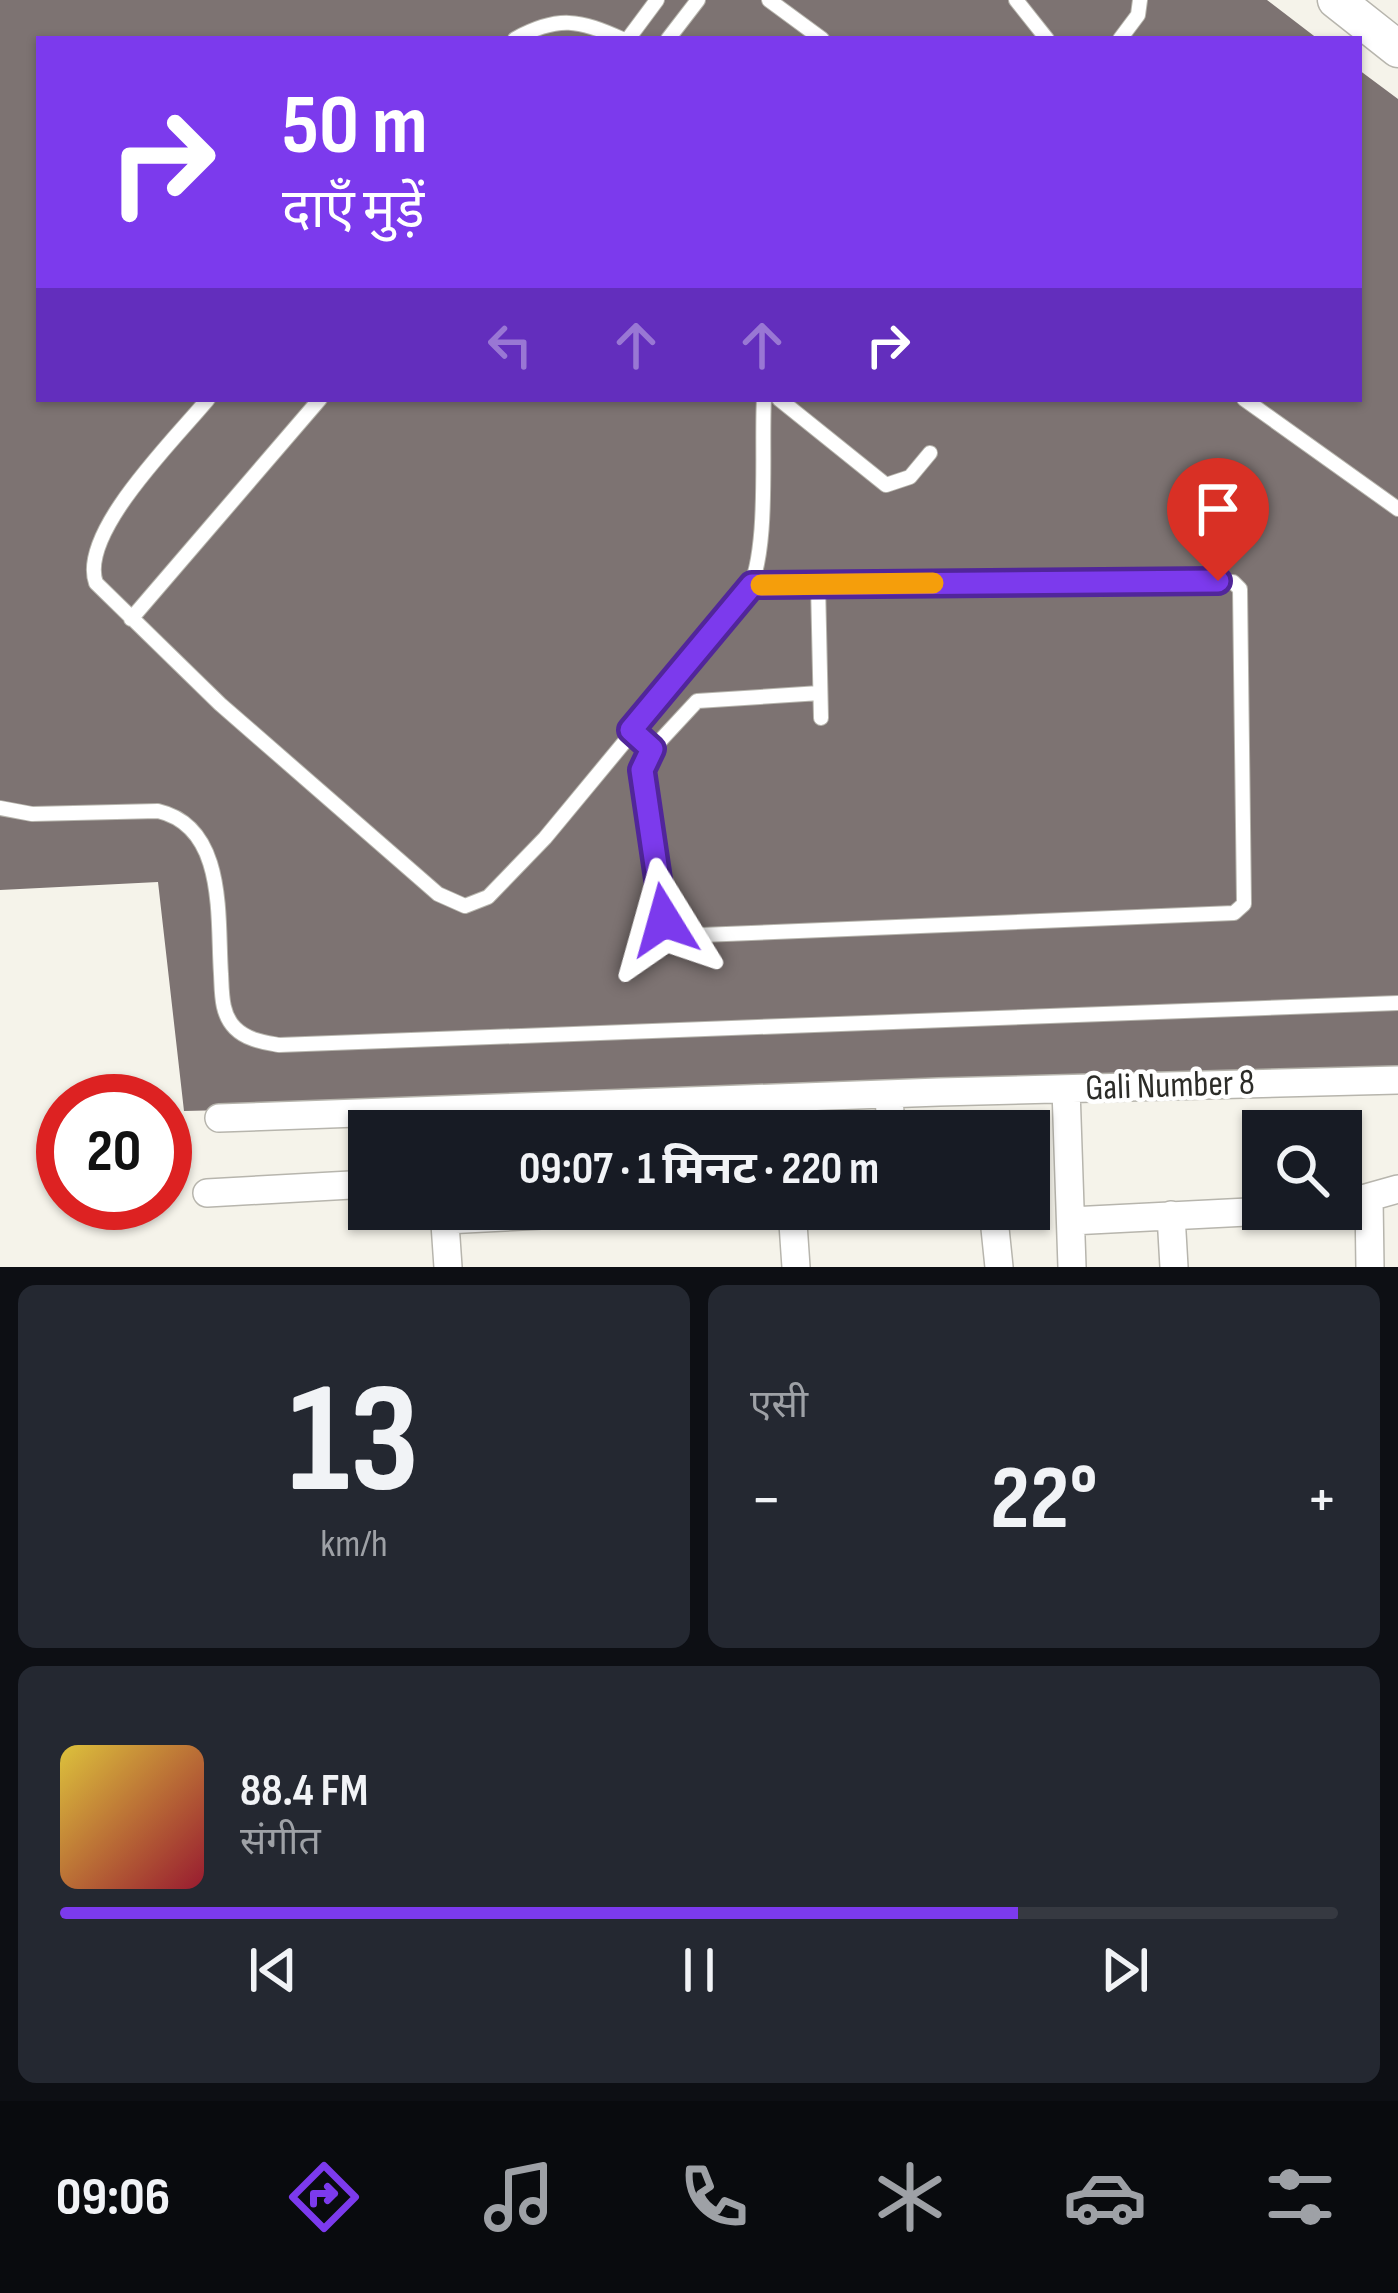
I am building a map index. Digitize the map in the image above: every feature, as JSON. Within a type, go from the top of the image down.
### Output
[{"type":"street","points":[[1336,0],[1398,49]]},
{"type":"street","name":"Gali Number 8","points":[[629,1110],[889,1095],[1398,1080]]},
{"type":"street","points":[[1066,1089],[1072,1267]]},
{"type":"street","points":[[889,1095],[890,1110]]},
{"type":"street","name":"Gali Number 8","points":[[219,1118],[348,1120]]},
{"type":"street","points":[[207,1193],[348,1185]]},
{"type":"street","points":[[1362,1200],[1398,1189]]},
{"type":"street","points":[[1071,1221],[1242,1212]]},
{"type":"street","points":[[1172,1216],[1174,1267]]},
{"type":"street","points":[[446,1230],[448,1267]]},
{"type":"street","points":[[793,1230],[796,1267]]},
{"type":"street","points":[[995,1230],[999,1267]]},
{"type":"street","points":[[1361,1230],[1370,1267]]},
{"type":"lane","points":[[627,36],[657,0]]},
{"type":"lane","points":[[670,36],[698,0]]},
{"type":"lane","points":[[769,0],[819,36]]},
{"type":"lane","points":[[1016,0],[1045,36]]},
{"type":"lane","points":[[1122,36],[1138,15],[1140,0]]},
{"type":"lane","points":[[524,36],[566,21],[585,22],[618,36]]},
{"type":"lane","points":[[206,402],[120,506],[99,541],[93,573],[96,583],[220,704],[427,884],[451,902],[466,906],[488,896],[545,838],[752,585],[759,549],[764,402]]},
{"type":"lane","points":[[131,619],[317,402]]},
{"type":"lane","points":[[783,402],[886,484],[910,477],[930,452]]},
{"type":"lane","points":[[1248,402],[1398,509]]},
{"type":"lane","points":[[752,585],[1233,582],[1240,589],[1244,904],[1234,913],[681,934],[664,920],[642,770],[652,749],[697,700],[820,693]]},
{"type":"lane","points":[[818,584],[821,718]]},
{"type":"lane","points":[[631,730],[652,749]]},
{"type":"lane","points":[[0,808],[32,814],[158,811],[194,829],[205,846],[215,892],[226,1014],[244,1035],[279,1045],[1398,1003]]},
{"type":"building","points":[[0,0],[1267,0],[1314,36],[36,36],[36,402],[1362,402],[1362,72],[1398,99],[1398,1080],[192,1111],[192,1074],[180,1074],[158,882],[0,890]]},
{"type":"slow traffic","points":[[761,585],[933,583]]},
{"type":"route","points":[[664,920],[642,770],[652,749],[631,730],[752,585],[1218,581]]}]
